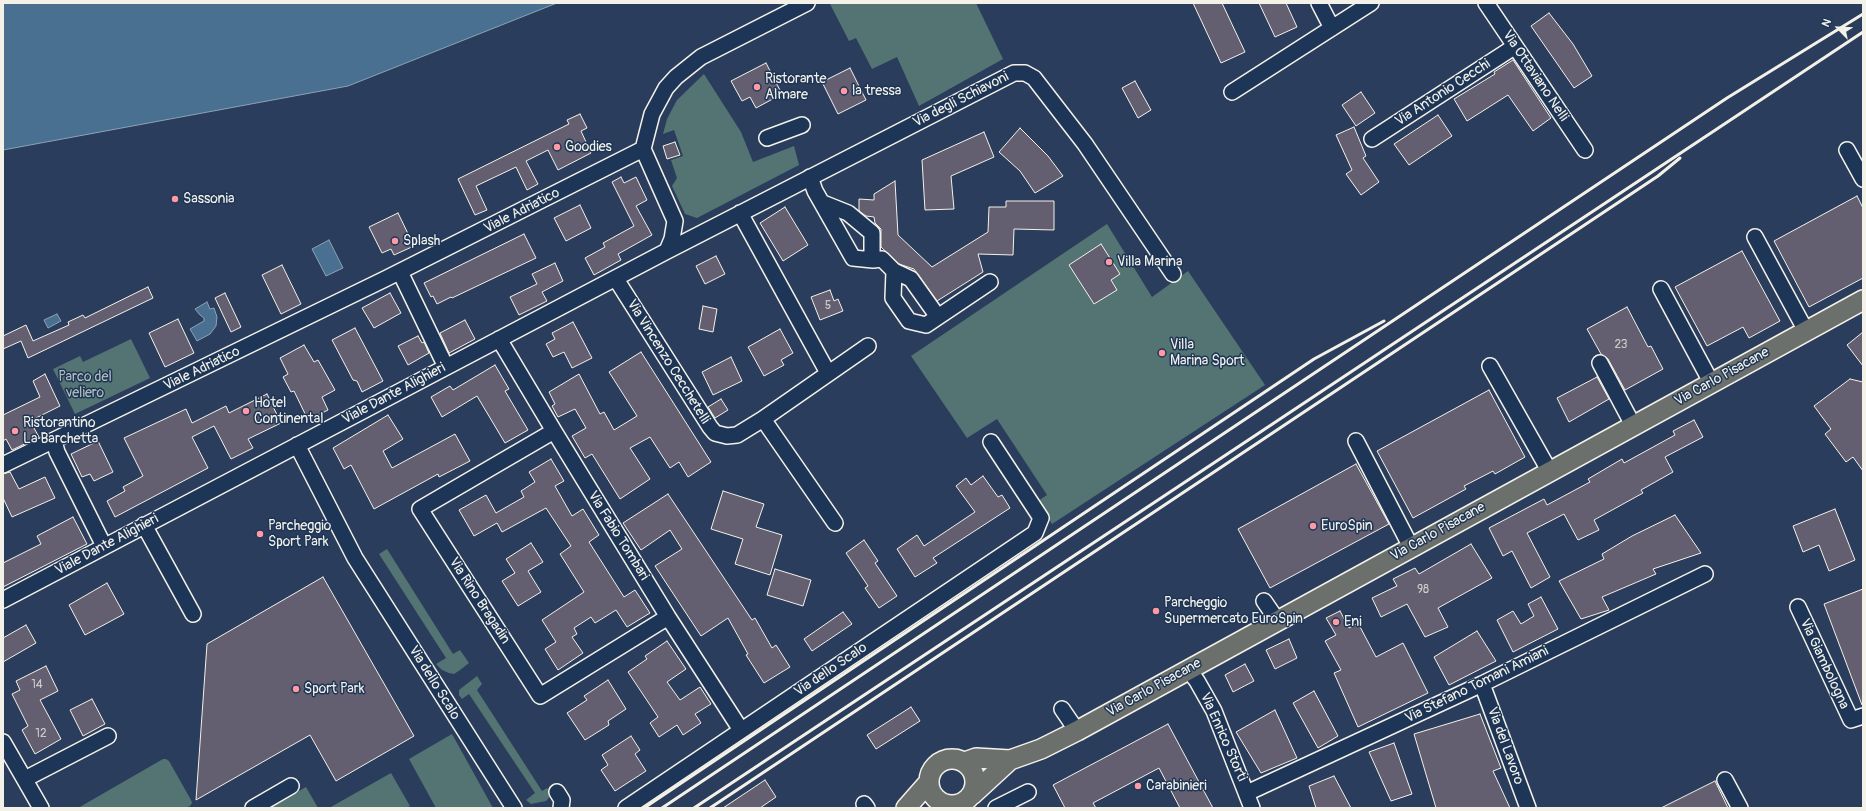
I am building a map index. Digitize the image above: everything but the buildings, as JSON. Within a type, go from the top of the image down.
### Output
[{"type":"main road","name":"Via Carlo Pisacane","points":[[960,804],[1010,760],[1041,749],[1077,731],[1863,300]]},
{"type":"main road","name":"Via Carlo Pisacane","points":[[906,808],[928,783],[932,770],[942,761],[955,759],[965,762],[976,758],[1010,760]]},
{"type":"main road","points":[[928,783],[932,796],[942,804],[960,804],[975,788],[974,775],[965,762]]},
{"type":"street","points":[[667,251],[672,239],[675,221],[643,149],[652,114],[666,88],[676,77],[701,57],[807,3]]},
{"type":"street","points":[[1319,3],[1332,28]]},
{"type":"street","points":[[1232,92],[1371,3]]},
{"type":"street","name":"Via Ottaviano Nelli","points":[[1486,3],[1514,47],[1585,150]]},
{"type":"street","name":"Via Antonio Cecchi","points":[[1372,139],[1514,47]]},
{"type":"street","name":"Via degli Schiavoni","points":[[667,251],[1011,74],[1025,73],[1034,78],[1077,133],[1173,274]]},
{"type":"street","points":[[767,138],[802,125]]},
{"type":"street","name":"Viale Adriatico","points":[[3,465],[400,272],[643,149]]},
{"type":"street","points":[[1847,150],[1863,179]]},
{"type":"street","points":[[810,177],[822,204],[853,258],[882,260],[894,271],[911,279],[938,317]]},
{"type":"street","points":[[822,204],[848,213],[872,234],[872,260]]},
{"type":"street","points":[[740,213],[828,373]]},
{"type":"street","points":[[1755,237],[1806,331]]},
{"type":"street","name":"Viale Dante Alighieri","points":[[3,600],[667,251]]},
{"type":"street","points":[[894,271],[893,298],[909,321],[926,325],[990,282]]},
{"type":"street","points":[[400,272],[446,367]]},
{"type":"street","name":"Via Vincenzo Cecchetelli","points":[[616,279],[715,433],[727,436],[737,435],[763,419],[868,346]]},
{"type":"street","points":[[1661,289],[1711,382]]},
{"type":"street","name":"Via Fabio Tombari","points":[[499,338],[668,617],[741,730]]},
{"type":"street","points":[[1600,363],[1633,425]]},
{"type":"street","points":[[1490,366],[1550,472]]},
{"type":"street","points":[[763,419],[835,523]]},
{"type":"street","name":"Via Rino Bragadin","points":[[554,431],[420,508],[540,696],[668,617]]},
{"type":"street","points":[[54,441],[57,452],[104,546]]},
{"type":"street","points":[[1356,441],[1411,547]]},
{"type":"street","name":"Via dello Scalo","points":[[626,808],[1035,533],[1040,518],[991,442]]},
{"type":"street","name":"Via dello Scalo","points":[[296,445],[355,558],[514,808]]},
{"type":"street","points":[[144,525],[193,614]]},
{"type":"street","name":"Via Stefano Tomani Amiani","points":[[1247,793],[1482,684],[1705,574]]},
{"type":"street","points":[[1264,601],[1277,620]]},
{"type":"street","name":"Via Giambologna","points":[[1798,607],[1857,718]]},
{"type":"street","name":"Via Enrico Storti","points":[[1188,669],[1197,681],[1214,711],[1252,808]]},
{"type":"street","name":"Via del Lavoro","points":[[1482,684],[1528,808]]},
{"type":"street","points":[[1062,709],[1077,731]]},
{"type":"street","points":[[25,779],[108,736]]},
{"type":"street","points":[[3,742],[41,808]]},
{"type":"street","points":[[1726,780],[1740,808]]},
{"type":"street","points":[[253,808],[291,786]]},
{"type":"street","points":[[557,792],[562,800],[561,808]]},
{"type":"street","points":[[996,808],[1028,792]]},
{"type":"green space","points":[[976,3],[1003,59],[919,106],[897,57],[872,69],[856,38],[849,41],[830,4]]},
{"type":"green space","points":[[704,74],[741,132],[753,162],[794,146],[799,165],[697,218],[685,214],[672,186],[677,178],[671,160],[683,156],[674,130],[663,134],[667,119],[677,100]]},
{"type":"green space","points":[[1107,224],[1152,297],[1188,271],[1265,385],[1052,524],[1038,501],[1047,495],[997,419],[967,438],[911,356]]},
{"type":"green space","name":"Parco del veliero","points":[[131,339],[150,378],[75,414],[53,369],[80,356],[83,362]]},
{"type":"green space","points":[[387,549],[453,654],[460,650],[469,663],[454,674],[442,670],[436,664],[446,658],[379,554]]},
{"type":"green space","points":[[477,676],[482,684],[477,690],[542,791],[547,788],[552,794],[546,801],[531,804],[526,800],[535,793],[469,694],[462,699],[459,695],[459,690]]},
{"type":"green space","points":[[452,734],[493,808],[436,808],[409,759]]},
{"type":"green space","points":[[163,759],[169,761],[191,800],[192,803],[190,806],[185,808],[78,808]]},
{"type":"green space","points":[[391,773],[410,806],[406,808],[329,808]]},
{"type":"green space","points":[[306,787],[318,808],[269,808]]},
{"type":"water","points":[[3,3],[557,3],[348,86],[3,150]]},
{"type":"water","points":[[329,240],[343,268],[326,276],[312,249]]},
{"type":"water","points":[[207,302],[210,309],[214,308],[217,317],[216,326],[210,334],[197,341],[190,329],[204,321],[204,318],[195,309]]},
{"type":"water","points":[[57,314],[61,321],[48,328],[44,320]]},
{"type":"railway","points":[[662,808],[1727,98],[1863,14]]},
{"type":"railway","points":[[694,808],[1863,32]]},
{"type":"railway","points":[[710,808],[1658,176],[1680,158]]},
{"type":"railway","points":[[644,808],[1314,359],[1384,321]]},
{"type":"place","name":"Ristorante Almare","points":[[757,87]]},
{"type":"place","name":"la tressa","points":[[844,91]]},
{"type":"place","name":"Goodies","points":[[557,147]]},
{"type":"place","name":"Sassonia","points":[[175,199]]},
{"type":"place","name":"Splash","points":[[395,241]]},
{"type":"place","name":"Villa Marina","points":[[1109,262]]},
{"type":"place","name":"Villa Marina Sport","points":[[1162,353]]},
{"type":"place","name":"Hotel Continental","points":[[246,411]]},
{"type":"place","name":"Ristorantino La Barchetta","points":[[15,431]]},
{"type":"place","name":"EuroSpin","points":[[1313,526]]},
{"type":"place","name":"Parcheggio Sport Park","points":[[260,534]]},
{"type":"place","name":"Parcheggio Supermercato EuroSpin","points":[[1156,611]]},
{"type":"place","name":"Eni","points":[[1336,622]]},
{"type":"place","name":"Sport Park","points":[[296,689]]},
{"type":"place","name":"Carabinieri","points":[[1138,786]]}]
